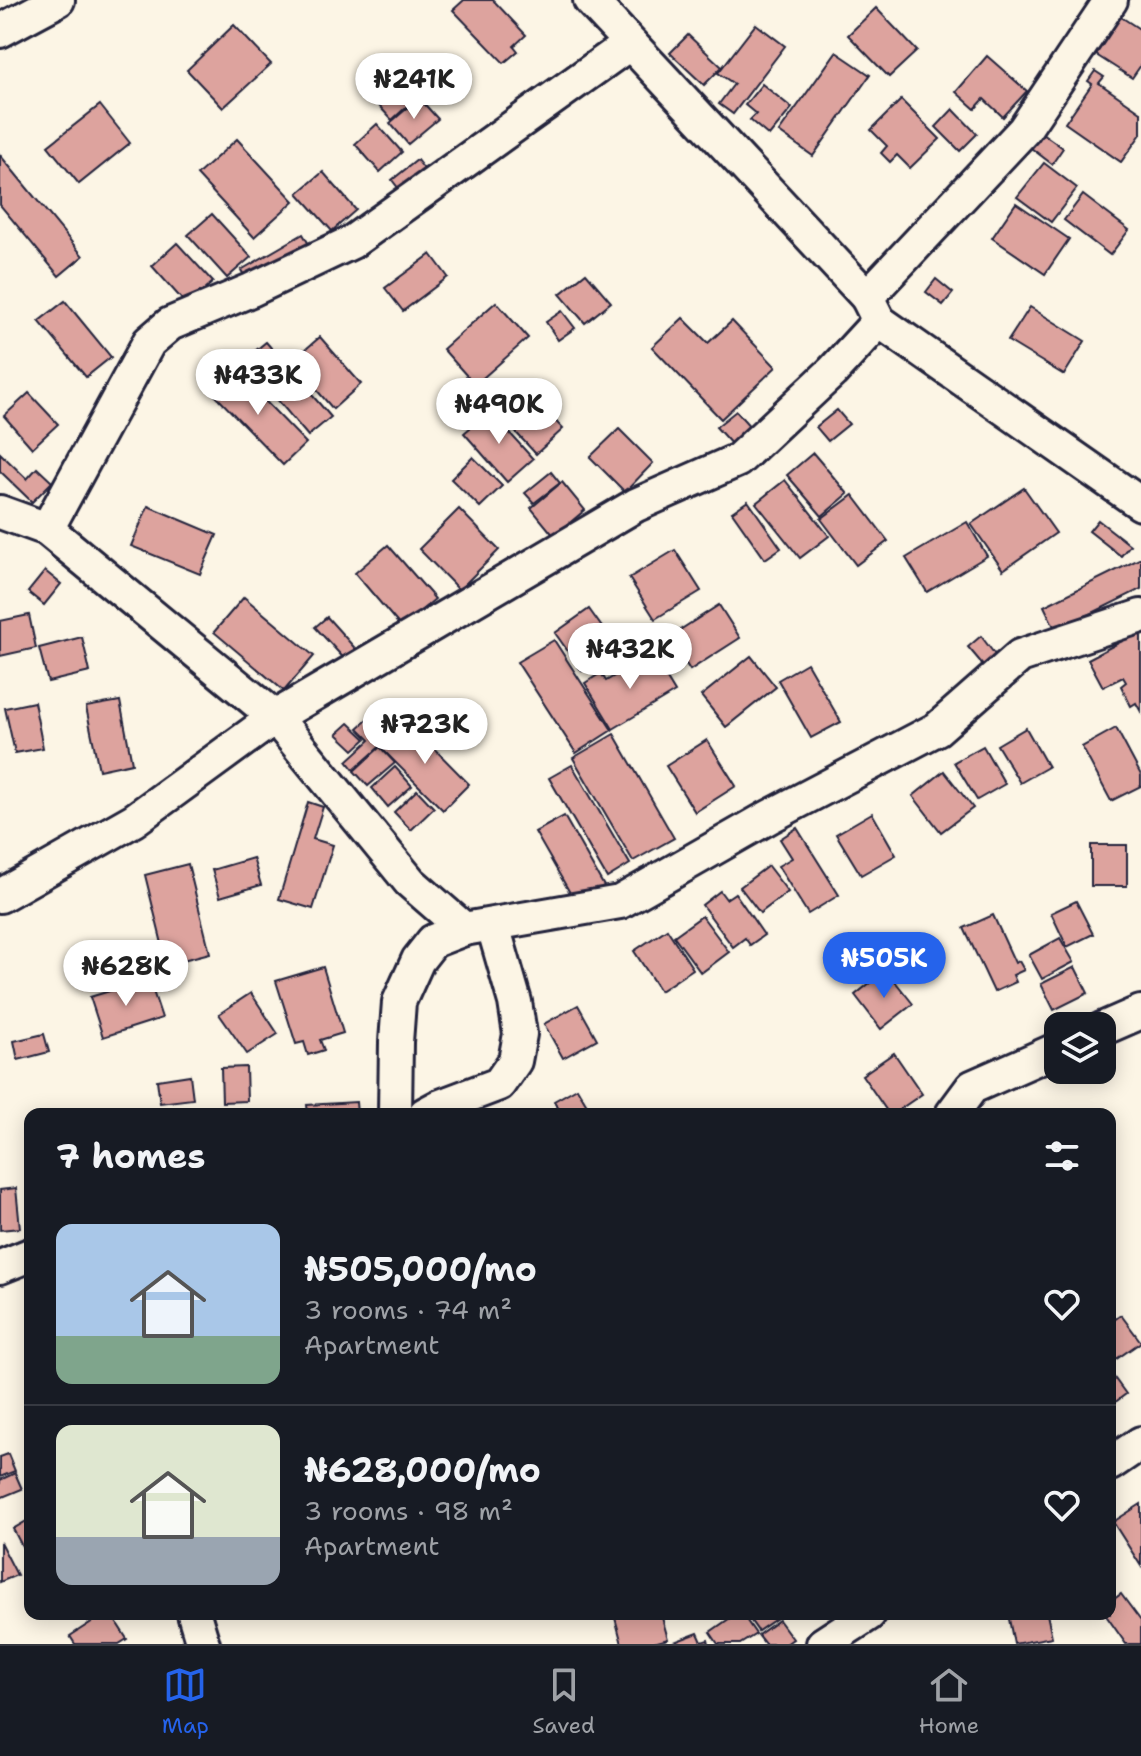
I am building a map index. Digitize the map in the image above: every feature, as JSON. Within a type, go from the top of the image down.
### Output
[{"type":"street","points":[[0,31],[58,0]]},
{"type":"street","points":[[0,896],[134,820],[275,717],[636,505],[738,460],[832,372],[873,309],[1024,130],[1111,0]]},
{"type":"street","points":[[47,529],[149,342],[170,324],[352,242],[613,17],[873,309],[1141,504]]},
{"type":"street","points":[[0,512],[47,529],[275,717],[410,882],[478,928],[515,1002],[520,1034],[515,1061],[499,1084],[436,1108]]},
{"type":"street","points":[[395,1108],[399,1002],[418,960],[433,941],[478,928],[620,902],[769,817],[937,729],[1020,656],[1141,616]]},
{"type":"street","points":[[1116,1023],[1141,1012]]},
{"type":"street","points":[[956,1108],[972,1087],[1044,1055]]},
{"type":"street","points":[[0,1267],[24,1257]]},
{"type":"street","points":[[1116,1460],[1141,1443]]},
{"type":"street","points":[[196,1620],[203,1644]]},
{"type":"street","points":[[823,1644],[860,1620]]},
{"type":"building","points":[[464,0],[493,0],[526,35],[514,46],[518,51],[504,63],[453,10]]},
{"type":"building","points":[[876,8],[917,51],[889,77],[848,35]]},
{"type":"building","points":[[1118,15],[1141,30],[1141,65],[1132,78],[1093,53]]},
{"type":"building","points":[[756,24],[785,46],[733,114],[719,104],[734,84],[718,73]]},
{"type":"building","points":[[234,25],[271,64],[223,108],[187,70]]},
{"type":"building","points":[[688,35],[722,67],[704,85],[670,53]]},
{"type":"building","points":[[836,52],[870,75],[813,156],[779,132]]},
{"type":"building","points":[[987,56],[1027,91],[1003,117],[984,99],[975,109],[956,92]]},
{"type":"building","points":[[380,60],[416,98],[392,120],[356,81]]},
{"type":"building","points":[[1095,71],[1104,77],[1099,83],[1141,112],[1141,134],[1121,162],[1065,123],[1092,84],[1088,81]]},
{"type":"building","points":[[762,84],[792,108],[769,136],[750,120],[756,114],[745,105]]},
{"type":"building","points":[[419,98],[438,119],[408,144],[390,123]]},
{"type":"building","points":[[901,100],[940,139],[910,168],[897,155],[890,162],[881,153],[887,146],[871,130]]},
{"type":"building","points":[[100,105],[130,143],[79,184],[48,146]]},
{"type":"building","points":[[953,109],[977,134],[960,151],[936,127]]},
{"type":"building","points":[[377,124],[402,152],[380,172],[355,144]]},
{"type":"building","points":[[1042,133],[1063,148],[1052,164],[1031,148]]},
{"type":"building","points":[[237,139],[294,201],[254,237],[197,175]]},
{"type":"building","points":[[0,155],[83,256],[59,276],[0,205]]},
{"type":"building","points":[[417,160],[431,178],[406,198],[392,180]]},
{"type":"building","points":[[1044,163],[1077,188],[1051,222],[1017,197]]},
{"type":"building","points":[[323,172],[356,210],[332,231],[298,193]]},
{"type":"building","points":[[1083,195],[1129,230],[1110,255],[1064,220]]},
{"type":"building","points":[[1016,203],[1069,239],[1045,274],[992,238]]},
{"type":"building","points":[[212,214],[251,257],[227,278],[188,235]]},
{"type":"building","points":[[303,234],[314,253],[252,289],[241,270]]},
{"type":"building","points":[[177,243],[213,282],[187,305],[152,266]]},
{"type":"building","points":[[431,254],[448,277],[403,311],[385,288]]},
{"type":"building","points":[[586,273],[611,302],[585,323],[560,294]]},
{"type":"building","points":[[936,279],[953,293],[943,305],[926,292]]},
{"type":"building","points":[[65,301],[111,357],[86,377],[39,321]]},
{"type":"building","points":[[496,302],[528,338],[475,385],[443,349]]},
{"type":"building","points":[[1030,307],[1085,341],[1064,375],[1008,341]]},
{"type":"building","points":[[562,311],[575,328],[558,340],[546,322]]},
{"type":"building","points":[[683,318],[708,343],[732,321],[776,367],[721,419],[652,347]]},
{"type":"building","points":[[320,337],[361,384],[333,409],[292,361]]},
{"type":"building","points":[[266,342],[331,417],[308,436],[244,360]]},
{"type":"building","points":[[234,369],[306,443],[283,465],[211,391]]},
{"type":"building","points":[[521,384],[563,429],[536,454],[495,410]]},
{"type":"building","points":[[29,393],[58,424],[32,448],[4,416]]},
{"type":"building","points":[[837,410],[849,424],[828,441],[816,427]]},
{"type":"building","points":[[490,411],[533,459],[507,482],[464,433]]},
{"type":"building","points":[[736,411],[752,429],[733,446],[716,427]]},
{"type":"building","points":[[619,429],[653,463],[625,492],[590,457]]},
{"type":"building","points":[[0,453],[27,479],[37,468],[52,482],[32,502],[0,471]]},
{"type":"building","points":[[813,453],[848,494],[822,516],[787,475]]},
{"type":"building","points":[[473,457],[502,486],[480,507],[451,479]]},
{"type":"building","points":[[551,472],[560,483],[534,503],[525,493]]},
{"type":"building","points":[[785,480],[829,536],[800,558],[756,503]]},
{"type":"building","points":[[562,482],[585,510],[554,536],[531,508]]},
{"type":"building","points":[[1024,488],[1056,533],[1003,570],[971,524]]},
{"type":"building","points":[[853,495],[888,541],[856,565],[821,519]]},
{"type":"building","points":[[748,501],[781,548],[765,559],[732,512]]},
{"type":"building","points":[[148,506],[217,535],[200,574],[131,546]]},
{"type":"building","points":[[459,509],[499,550],[459,590],[419,549]]},
{"type":"building","points":[[1098,520],[1130,545],[1121,556],[1089,531]]},
{"type":"building","points":[[967,522],[987,556],[927,592],[906,558]]},
{"type":"building","points":[[388,545],[435,599],[401,627],[355,573]]},
{"type":"building","points":[[675,550],[701,591],[655,619],[629,578]]},
{"type":"building","points":[[1141,558],[1141,589],[1056,631],[1044,606]]},
{"type":"building","points":[[45,571],[61,584],[44,605],[28,592]]},
{"type":"building","points":[[244,597],[314,656],[284,691],[214,632]]},
{"type":"building","points":[[719,605],[740,638],[690,670],[669,637]]},
{"type":"building","points":[[589,609],[616,647],[582,671],[555,633]]},
{"type":"building","points":[[29,615],[36,648],[0,656],[0,621]]},
{"type":"building","points":[[327,617],[361,655],[350,665],[315,627]]},
{"type":"building","points":[[1141,631],[1141,712],[1136,703],[1131,706],[1121,686],[1126,682],[1123,677],[1103,687],[1088,659]]},
{"type":"building","points":[[981,636],[996,656],[984,666],[968,647]]},
{"type":"building","points":[[82,637],[90,672],[48,682],[39,648]]},
{"type":"building","points":[[554,640],[612,730],[576,753],[517,662]]},
{"type":"building","points":[[652,654],[675,692],[613,729],[585,683],[601,673],[606,681]]},
{"type":"building","points":[[751,656],[776,687],[726,727],[701,696]]},
{"type":"building","points":[[807,663],[841,722],[811,738],[778,680]]},
{"type":"building","points":[[120,701],[132,763],[99,770],[86,707]]},
{"type":"building","points":[[34,702],[43,748],[15,753],[5,708]]},
{"type":"building","points":[[375,713],[394,734],[354,770],[347,761],[370,740],[358,728]]},
{"type":"building","points":[[408,722],[469,784],[443,810],[381,748]]},
{"type":"building","points":[[349,723],[366,739],[354,750],[337,734]]},
{"type":"building","points":[[1026,728],[1048,767],[1020,783],[997,745]]},
{"type":"building","points":[[1116,728],[1141,775],[1141,786],[1111,801],[1082,747]]},
{"type":"building","points":[[614,734],[674,838],[633,861],[573,758]]},
{"type":"building","points":[[707,740],[736,786],[695,812],[666,766]]},
{"type":"building","points":[[983,746],[1005,784],[977,800],[954,762]]},
{"type":"building","points":[[380,747],[395,763],[368,786],[354,771]]},
{"type":"building","points":[[572,765],[630,864],[607,878],[549,778]]},
{"type":"building","points":[[395,767],[412,786],[388,807],[372,788]]},
{"type":"building","points":[[944,771],[973,808],[941,832],[913,796]]},
{"type":"building","points":[[417,790],[434,808],[411,830],[394,812]]},
{"type":"building","points":[[308,802],[323,807],[313,839],[333,845],[313,909],[279,899]]},
{"type":"building","points":[[872,813],[896,855],[861,875],[836,834]]},
{"type":"building","points":[[564,816],[605,888],[577,905],[535,832]]},
{"type":"building","points":[[797,828],[839,895],[808,914],[778,866],[792,858],[780,839]]},
{"type":"building","points":[[1091,845],[1127,845],[1127,886],[1091,886]]},
{"type":"building","points":[[253,858],[261,885],[220,897],[212,870]]},
{"type":"building","points":[[188,864],[210,953],[167,964],[145,875]]},
{"type":"building","points":[[768,866],[788,892],[760,913],[740,887]]},
{"type":"building","points":[[720,891],[726,899],[735,893],[764,935],[750,945],[745,938],[733,947],[702,905]]},
{"type":"building","points":[[1076,901],[1093,934],[1067,947],[1051,913]]},
{"type":"building","points":[[993,915],[1015,963],[1019,961],[1024,970],[1013,975],[1016,982],[994,992],[964,928]]},
{"type":"building","points":[[702,916],[729,952],[701,973],[674,936]]},
{"type":"building","points":[[667,929],[693,969],[660,991],[634,951]]},
{"type":"building","points":[[1060,938],[1074,962],[1042,979],[1029,955]]},
{"type":"building","points":[[323,967],[343,1033],[320,1040],[324,1050],[308,1055],[304,1042],[296,1044],[276,981]]},
{"type":"building","points":[[1075,967],[1088,993],[1054,1010],[1041,984]]},
{"type":"building","points":[[886,970],[913,1004],[881,1029],[855,995]]},
{"type":"building","points":[[149,979],[162,1018],[103,1037],[90,997]]},
{"type":"building","points":[[251,993],[278,1034],[247,1054],[219,1014]]},
{"type":"building","points":[[578,1005],[597,1039],[563,1058],[544,1024]]},
{"type":"building","points":[[44,1034],[49,1052],[18,1060],[14,1041]]},
{"type":"building","points":[[894,1053],[922,1094],[902,1108],[885,1108],[862,1075]]},
{"type":"building","points":[[246,1067],[247,1101],[222,1102],[221,1068]]},
{"type":"building","points":[[190,1075],[193,1099],[160,1103],[157,1080]]},
{"type":"building","points":[[577,1088],[589,1108],[558,1108],[554,1101]]},
{"type":"building","points":[[356,1102],[356,1108],[307,1108],[307,1105]]},
{"type":"building","points":[[16,1188],[20,1228],[0,1230],[0,1190]]},
{"type":"building","points":[[1121,1315],[1141,1342],[1116,1359],[1116,1319]]},
{"type":"building","points":[[1116,1380],[1126,1394],[1116,1402]]},
{"type":"building","points":[[8,1454],[15,1471],[0,1477],[0,1457]]},
{"type":"building","points":[[15,1473],[22,1489],[0,1498],[0,1480]]},
{"type":"building","points":[[1141,1504],[1141,1566],[1116,1527],[1116,1520]]},
{"type":"building","points":[[24,1523],[24,1550],[13,1529]]},
{"type":"building","points":[[0,1542],[17,1575],[0,1582]]},
{"type":"building","points":[[1121,1594],[1141,1621],[1141,1644],[1126,1644],[1109,1620],[1116,1620],[1116,1598]]},
{"type":"building","points":[[95,1620],[115,1620],[127,1639],[119,1644],[75,1644],[70,1636]]},
{"type":"building","points":[[616,1620],[663,1620],[668,1639],[650,1644],[622,1644]]},
{"type":"building","points":[[727,1620],[746,1620],[756,1634],[740,1644],[718,1644],[710,1632]]},
{"type":"building","points":[[750,1620],[774,1620],[758,1631]]},
{"type":"building","points":[[779,1620],[793,1639],[786,1644],[765,1644],[758,1635]]},
{"type":"building","points":[[1009,1620],[1048,1620],[1052,1637],[1014,1644]]},
{"type":"building","points":[[698,1633],[702,1642],[708,1640],[709,1644],[669,1644]]}]
